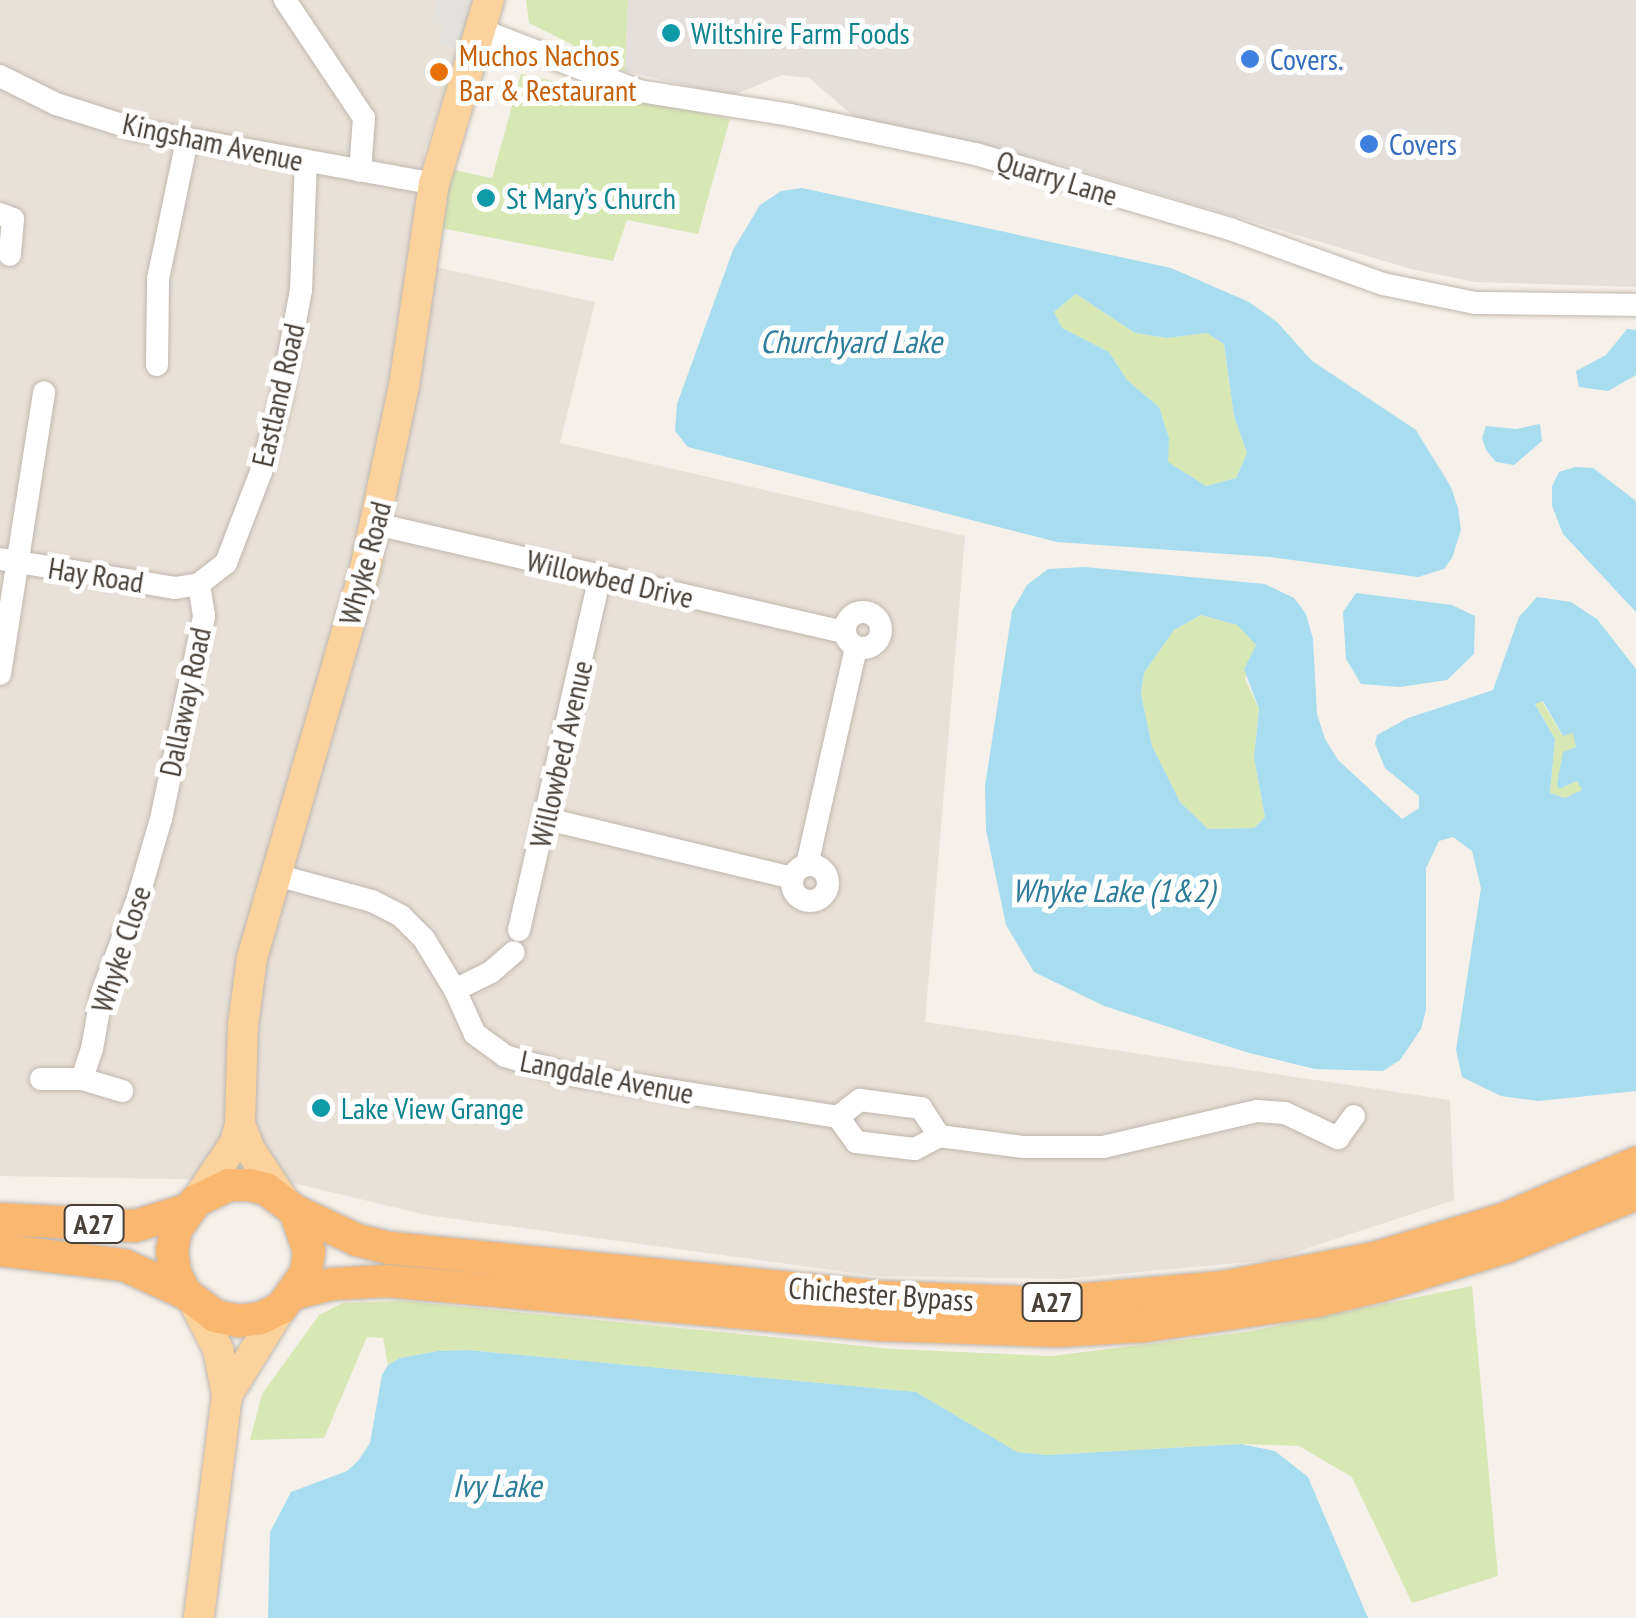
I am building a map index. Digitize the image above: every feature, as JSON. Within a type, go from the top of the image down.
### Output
[{"type":"highway","name":"Chichester Bypass","points":[[289,1205],[357,1240],[390,1248],[881,1297],[1041,1302],[1224,1287],[1375,1258],[1504,1219],[1636,1163]]},
{"type":"highway","points":[[248,1184],[289,1205],[309,1252],[289,1300],[260,1318],[238,1321],[215,1316],[190,1298],[175,1273],[172,1252],[176,1230],[191,1206],[229,1185],[248,1184]]},
{"type":"highway","name":"Chichester Bypass","points":[[289,1300],[332,1284],[387,1282],[883,1326],[1057,1331],[1145,1326],[1283,1306],[1380,1286],[1507,1247],[1636,1194]]},
{"type":"highway","name":"A27","points":[[0,1219],[135,1226],[191,1206]]},
{"type":"highway","name":"A27","points":[[0,1250],[124,1264],[190,1298]]},
{"type":"main road","name":"Whyke Road","points":[[191,1206],[235,1143],[240,1124],[244,1025],[252,958],[376,524],[404,386],[434,184],[485,15]]},
{"type":"main road","name":"Whyke Road","points":[[240,1124],[249,1148],[289,1205]]},
{"type":"main road","points":[[190,1298],[218,1350],[227,1395],[199,1618]]},
{"type":"main road","points":[[227,1395],[289,1300]]},
{"type":"street","points":[[289,2],[364,118],[360,171]]},
{"type":"street","name":"Quarry Lane","points":[[485,15],[639,91],[790,115],[979,155],[1119,194],[1414,292],[1518,306],[1636,305]]},
{"type":"street","name":"Kingsham Avenue","points":[[0,76],[56,104],[187,140],[434,184]]},
{"type":"street","points":[[157,365],[158,279],[187,140]]},
{"type":"street","name":"Eastland Road","points":[[199,584],[226,564],[261,472],[280,403],[301,290],[306,161]]},
{"type":"street","points":[[0,214],[13,219],[10,255]]},
{"type":"street","points":[[9,560],[44,392]]},
{"type":"street","name":"Willowbed Drive","points":[[376,524],[850,640],[799,872],[547,819]]},
{"type":"street","name":"Hay Road","points":[[0,674],[9,560],[175,588],[199,584]]},
{"type":"street","name":"Willowbed Avenue","points":[[455,990],[492,972],[516,941],[600,577]]},
{"type":"street","name":"Dallaway Road","points":[[161,819],[204,616],[199,584]]},
{"type":"street","name":"Whyke Close","points":[[82,1079],[102,993],[138,898],[161,819]]},
{"type":"street","name":"Langdale Avenue","points":[[276,875],[372,900],[401,916],[424,939],[476,1034],[505,1056],[567,1074],[838,1116],[860,1100],[921,1108],[939,1136]]},
{"type":"street","points":[[41,1078],[82,1079],[122,1090]]},
{"type":"street","name":"Langdale Avenue","points":[[838,1116],[856,1142],[916,1148],[939,1136],[1024,1146],[1103,1148],[1257,1111],[1285,1113],[1338,1138],[1354,1116]]},
{"type":"shaded area","points":[[0,0],[478,0],[425,149],[408,261],[595,302],[560,443],[965,536],[925,1022],[1450,1100],[1454,1200],[1272,1260],[1062,1279],[876,1276],[426,1215],[285,1181],[0,1176]]},
{"type":"shaded area","points":[[439,0],[478,0],[461,50],[437,43],[443,25],[432,21]]},
{"type":"shaded area","points":[[628,0],[1636,0],[1636,287],[1475,282],[1411,269],[1062,165],[856,118],[809,78],[782,75],[731,96],[625,71]]},
{"type":"green space","points":[[526,0],[628,0],[625,71],[529,23]]},
{"type":"green space","points":[[521,74],[730,119],[698,234],[627,220],[613,261],[440,228],[449,169],[492,178]]},
{"type":"green space","points":[[1076,294],[1135,333],[1167,338],[1207,333],[1224,344],[1234,416],[1247,453],[1236,478],[1206,486],[1167,462],[1169,438],[1159,407],[1127,380],[1109,352],[1062,328],[1054,312]]},
{"type":"green space","points":[[1201,615],[1237,625],[1256,645],[1245,679],[1259,709],[1254,758],[1265,817],[1254,828],[1208,829],[1180,802],[1152,746],[1141,694],[1144,673],[1174,630]]},
{"type":"green space","points":[[1542,701],[1562,735],[1573,732],[1576,748],[1560,788],[1578,781],[1583,791],[1565,798],[1550,793],[1555,739],[1535,703]]},
{"type":"green space","points":[[1472,1286],[1498,1576],[1412,1603],[1352,1477],[1299,1446],[1241,1444],[1047,1455],[1016,1452],[916,1392],[468,1350],[400,1358],[388,1365],[383,1338],[367,1337],[324,1438],[250,1440],[262,1394],[319,1315],[343,1303],[405,1301],[893,1349],[1051,1356],[1246,1332]]},
{"type":"water","name":"Churchyard Lake","points":[[802,188],[1171,268],[1249,302],[1277,322],[1312,361],[1416,430],[1451,487],[1458,508],[1461,530],[1452,558],[1444,569],[1418,577],[1270,557],[1057,542],[688,447],[675,431],[677,404],[733,250],[760,205],[781,191]],"holes":[[[1076,294],[1135,333],[1167,338],[1207,333],[1224,344],[1234,416],[1247,453],[1236,478],[1206,486],[1168,462],[1169,438],[1159,407],[1127,380],[1109,352],[1062,328],[1054,312]]]},
{"type":"water","points":[[1627,329],[1636,330],[1636,375],[1608,391],[1579,387],[1576,371],[1606,355]]},
{"type":"water","points":[[1540,424],[1542,441],[1514,465],[1496,462],[1486,450],[1482,438],[1486,426],[1516,429]]},
{"type":"water","points":[[1575,467],[1593,468],[1636,501],[1636,612],[1563,534],[1552,506],[1552,486],[1559,472]]},
{"type":"water","name":"Whyke Lake (1&2)","points":[[1085,567],[1265,584],[1294,598],[1306,614],[1313,639],[1317,714],[1325,739],[1338,760],[1402,819],[1419,808],[1419,796],[1385,768],[1375,744],[1377,735],[1408,718],[1493,690],[1519,617],[1537,597],[1571,602],[1597,619],[1636,669],[1636,1091],[1538,1101],[1501,1096],[1462,1077],[1456,1050],[1481,888],[1472,851],[1453,837],[1439,841],[1426,868],[1426,1010],[1421,1029],[1400,1060],[1383,1071],[1315,1069],[1249,1053],[1104,1006],[1034,972],[1006,925],[986,830],[985,786],[1012,611],[1027,585],[1048,569]],"holes":[[[1201,615],[1237,625],[1256,645],[1244,669],[1259,709],[1254,758],[1265,817],[1254,828],[1208,829],[1180,802],[1152,746],[1141,694],[1144,673],[1174,630]],[[1543,701],[1563,736],[1573,733],[1576,747],[1563,752],[1557,784],[1559,789],[1577,781],[1582,790],[1565,798],[1550,793],[1555,739],[1535,704]]]},
{"type":"water","points":[[1356,593],[1452,605],[1475,616],[1474,654],[1447,680],[1400,687],[1361,684],[1346,659],[1343,612]]},
{"type":"water","name":"Ivy Lake","points":[[468,1350],[916,1392],[1017,1452],[1047,1455],[1241,1444],[1275,1451],[1308,1477],[1368,1618],[268,1618],[270,1532],[291,1492],[347,1471],[358,1461],[370,1443],[382,1375],[388,1365],[400,1358]]},
{"type":"place","name":"Wiltshire Farm Foods","points":[[671,33]]},
{"type":"place","name":"Covers.","points":[[1250,59]]},
{"type":"place","name":"Muchos Nachos Bar & Restaurant","points":[[439,72]]},
{"type":"place","name":"Covers","points":[[1369,144]]},
{"type":"place","name":"St Mary’s Church","points":[[486,198]]},
{"type":"place","name":"Lake View Grange","points":[[321,1108]]}]
